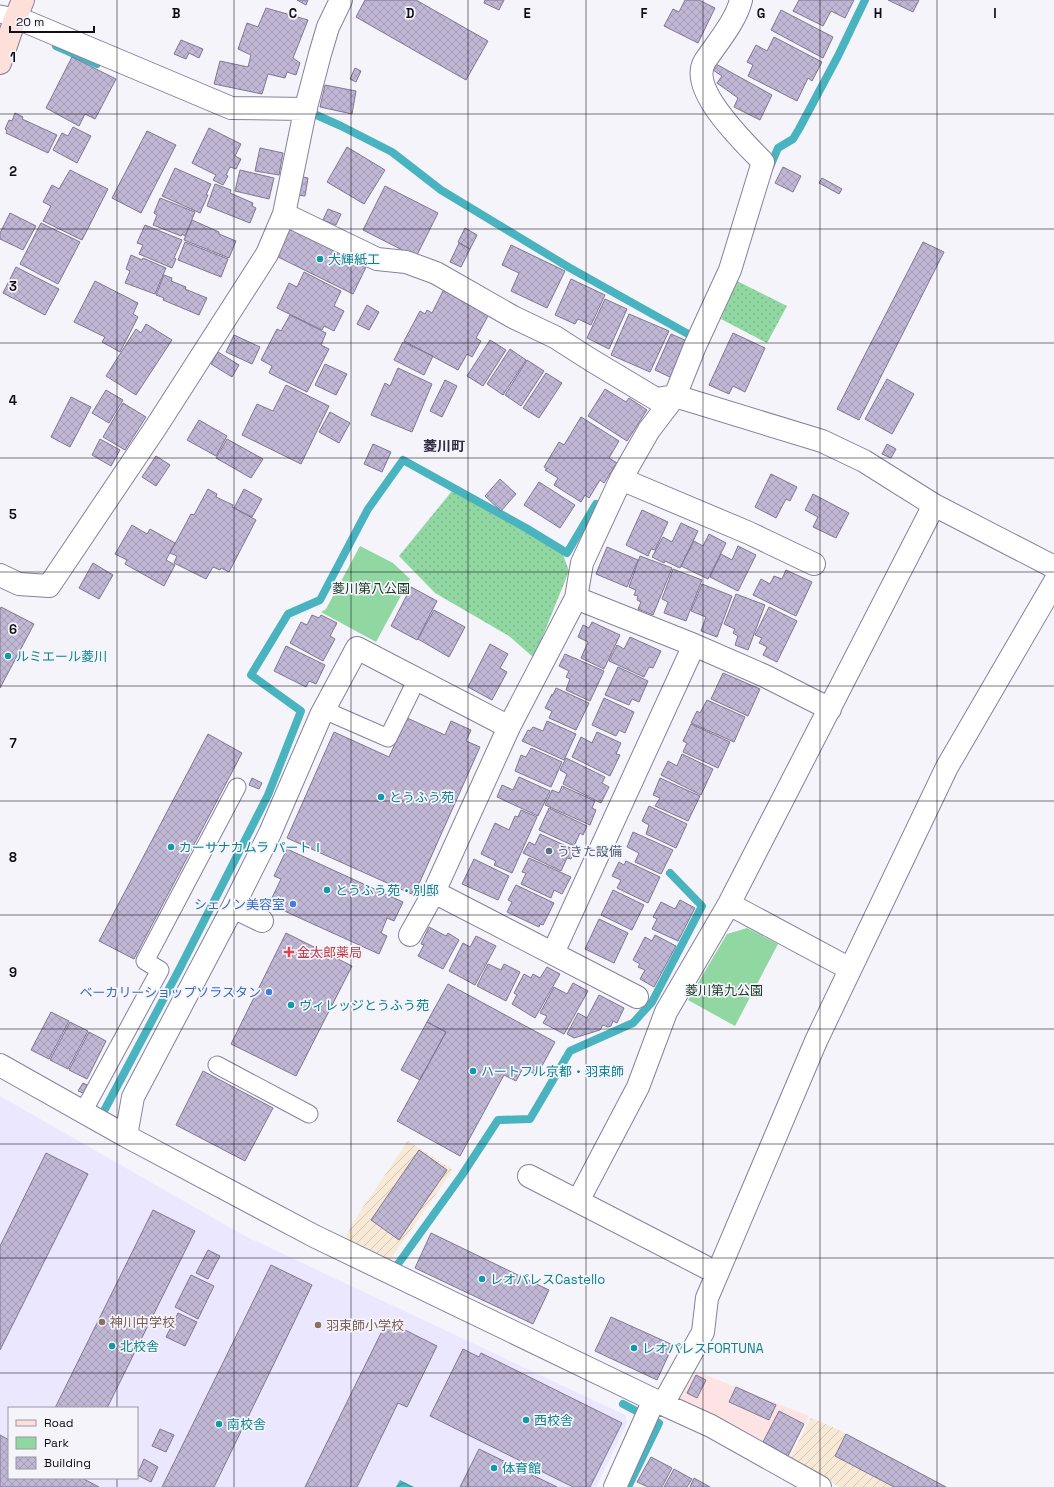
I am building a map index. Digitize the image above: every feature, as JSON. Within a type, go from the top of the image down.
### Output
[{"type":"main road","points":[[0,63],[13,16]]},
{"type":"street","points":[[0,575],[19,584],[49,586],[156,427],[267,254],[284,214],[304,116],[328,27],[341,0]]},
{"type":"street","points":[[410,935],[434,892],[509,727],[576,598],[582,563],[621,479],[649,430],[675,396],[698,340],[730,270],[763,162],[735,133],[711,103],[702,80],[702,68],[726,31],[741,0]]},
{"type":"street","points":[[13,16],[231,108],[304,116]]},
{"type":"street","points":[[284,214],[378,259],[406,262],[436,273],[514,317],[555,337],[590,360],[656,399],[675,396],[822,441],[864,460],[934,505],[1054,567]]},
{"type":"street","points":[[621,479],[749,533],[814,564]]},
{"type":"street","points":[[578,1201],[638,1087],[666,1012],[729,904],[934,505]]},
{"type":"street","points":[[615,1487],[652,1411],[703,1332],[707,1298],[813,1048],[947,767],[1054,583]]},
{"type":"street","points":[[576,598],[694,645],[765,676],[830,709]]},
{"type":"street","points":[[553,954],[694,645]]},
{"type":"street","points":[[126,1136],[133,1096],[233,907],[270,832],[324,710],[357,648],[509,727]]},
{"type":"street","points":[[434,892],[637,997]]},
{"type":"street","points":[[729,904],[850,969]]},
{"type":"street","points":[[233,907],[262,921]]},
{"type":"street","points":[[0,1064],[126,1136],[314,1236],[652,1411],[710,1426],[820,1487]]},
{"type":"street","points":[[529,1176],[717,1273]]},
{"type":"lane","points":[[324,710],[388,738],[417,679]]},
{"type":"lane","points":[[83,1112],[160,970],[145,961],[237,787]]},
{"type":"lane","points":[[217,1065],[309,1114]]},
{"type":"shaded area","points":[[0,1096],[245,1236],[625,1415],[627,1423],[596,1487],[0,1487]]},
{"type":"shaded area","points":[[408,1141],[453,1170],[389,1261],[345,1238],[359,1213]]},
{"type":"shaded area","points":[[703,1374],[809,1416],[788,1458],[679,1401],[693,1375]]},
{"type":"shaded area","points":[[811,1418],[835,1428],[947,1487],[840,1487],[789,1460]]},
{"type":"green space","points":[[737,281],[787,306],[767,343],[721,319]]},
{"type":"green space","points":[[452,491],[562,552],[569,571],[534,658],[509,636],[435,593],[399,556]]},
{"type":"green space","name":"菱川第八公園","points":[[360,546],[393,563],[410,579],[376,642],[321,612],[326,609]]},
{"type":"green space","name":"菱川第九公園","points":[[747,928],[778,944],[735,1026],[688,1000],[727,934]]},
{"type":"water","points":[[400,1480],[414,1487],[396,1487]]},
{"type":"building","points":[[297,0],[308,0],[306,5]]},
{"type":"building","points":[[365,0],[416,0],[488,41],[466,80],[356,17]]},
{"type":"building","points":[[485,0],[504,0],[499,10],[484,3]]},
{"type":"building","points":[[685,0],[699,0],[715,8],[698,43],[664,26],[673,9],[679,12]]},
{"type":"building","points":[[799,0],[854,0],[845,18],[831,11],[823,26],[793,11]]},
{"type":"building","points":[[888,0],[919,0],[913,12]]},
{"type":"building","points":[[266,8],[308,20],[293,58],[300,63],[296,75],[287,72],[285,78],[268,74],[262,94],[214,84],[220,61],[248,67],[251,55],[238,49],[247,23],[258,27]]},
{"type":"building","points":[[781,10],[833,37],[823,58],[771,30]]},
{"type":"building","points":[[774,37],[822,62],[812,81],[808,78],[797,101],[748,76],[753,65],[747,62],[756,45],[767,51]]},
{"type":"building","points":[[181,40],[203,49],[199,58],[189,53],[186,59],[174,54]]},
{"type":"building","points":[[72,57],[116,79],[95,119],[85,114],[79,126],[46,108]]},
{"type":"building","points":[[716,64],[772,95],[760,120],[734,107],[738,98],[717,83],[722,76],[713,70]]},
{"type":"building","points":[[355,68],[361,71],[356,82],[350,79]]},
{"type":"building","points":[[325,85],[356,91],[352,114],[320,107]]},
{"type":"building","points":[[15,113],[23,117],[22,119],[57,135],[48,153],[6,133],[7,131],[5,129],[9,120],[12,121]]},
{"type":"building","points":[[73,127],[91,136],[77,163],[53,150],[62,133],[68,136]]},
{"type":"building","points":[[209,128],[241,144],[235,156],[241,159],[236,169],[230,167],[226,175],[228,176],[223,185],[213,180],[216,175],[192,163]]},
{"type":"building","points":[[147,131],[176,145],[141,213],[112,198]]},
{"type":"building","points":[[347,147],[385,170],[364,204],[327,182]]},
{"type":"building","points":[[260,148],[283,153],[279,175],[255,171]]},
{"type":"building","points":[[783,167],[801,176],[793,192],[775,183]]},
{"type":"building","points":[[175,168],[211,184],[200,213],[162,196]]},
{"type":"building","points":[[70,170],[108,189],[82,240],[43,221],[51,206],[43,202],[52,185],[59,189]]},
{"type":"building","points":[[240,170],[274,178],[269,199],[235,191]]},
{"type":"building","points":[[298,176],[308,178],[305,196],[296,195]]},
{"type":"building","points":[[822,178],[842,189],[839,194],[819,183]]},
{"type":"building","points":[[215,184],[231,190],[230,193],[253,203],[252,206],[256,208],[250,223],[207,206]]},
{"type":"building","points":[[385,186],[438,213],[416,257],[363,230]]},
{"type":"building","points":[[160,198],[195,212],[185,236],[182,234],[181,236],[153,225],[157,215],[154,213]]},
{"type":"building","points":[[328,209],[341,214],[336,225],[323,220]]},
{"type":"building","points":[[10,213],[36,226],[23,250],[0,239],[0,233]]},
{"type":"building","points":[[192,220],[236,241],[229,258],[184,240]]},
{"type":"building","points":[[41,223],[80,242],[58,284],[20,264]]},
{"type":"building","points":[[145,225],[182,240],[174,258],[176,259],[172,268],[139,254],[143,245],[137,243]]},
{"type":"building","name":"大輝紙工","points":[[294,226],[368,263],[353,294],[272,254],[284,230]]},
{"type":"building","points":[[465,228],[477,235],[470,249],[458,242]]},
{"type":"building","points":[[185,242],[228,259],[221,277],[178,260]]},
{"type":"building","points":[[923,242],[944,252],[859,420],[837,409]]},
{"type":"building","points":[[459,243],[470,249],[461,267],[450,262]]},
{"type":"building","points":[[511,245],[565,271],[547,308],[511,291],[519,273],[502,265]]},
{"type":"building","points":[[131,255],[142,260],[143,258],[166,268],[155,294],[125,283],[130,271],[126,269]]},
{"type":"building","points":[[16,267],[59,289],[45,315],[3,293]]},
{"type":"building","points":[[304,272],[341,291],[334,306],[344,311],[334,331],[324,326],[322,330],[277,308],[289,283],[297,287]]},
{"type":"building","points":[[164,275],[172,278],[171,281],[186,287],[185,289],[207,298],[199,315],[163,300],[164,298],[156,295]]},
{"type":"building","points":[[571,279],[605,295],[591,325],[578,319],[575,324],[555,315]]},
{"type":"building","points":[[95,281],[138,303],[133,314],[138,317],[120,352],[102,342],[105,337],[74,322]]},
{"type":"building","points":[[444,289],[489,314],[476,338],[481,341],[472,357],[467,354],[458,370],[404,341],[420,311],[425,314],[427,310],[432,313]]},
{"type":"building","points":[[605,299],[627,309],[609,349],[587,338]]},
{"type":"building","points":[[367,305],[379,312],[369,330],[357,324]]},
{"type":"building","points":[[629,314],[669,331],[650,372],[611,355]]},
{"type":"building","points":[[290,315],[326,333],[321,345],[329,349],[307,392],[269,373],[272,366],[261,360],[277,329],[281,331]]},
{"type":"building","points":[[146,324],[172,340],[136,395],[106,376],[136,329],[141,333]]},
{"type":"building","points":[[733,333],[765,348],[745,392],[733,386],[729,394],[709,385]]},
{"type":"building","points":[[671,334],[687,341],[672,378],[655,370]]},
{"type":"building","points":[[234,335],[260,347],[252,364],[226,352]]},
{"type":"building","points":[[490,340],[506,350],[483,386],[467,376]]},
{"type":"building","points":[[403,342],[433,356],[424,375],[394,360]]},
{"type":"building","points":[[510,349],[526,360],[503,395],[487,384]]},
{"type":"building","points":[[218,352],[239,365],[232,377],[211,364]]},
{"type":"building","points":[[527,360],[544,371],[521,406],[505,395]]},
{"type":"building","points":[[325,364],[347,374],[336,395],[315,385]]},
{"type":"building","points":[[398,368],[432,384],[412,432],[371,415],[385,383],[390,386]]},
{"type":"building","points":[[546,373],[562,383],[539,418],[523,408]]},
{"type":"building","points":[[887,379],[914,394],[892,434],[865,419]]},
{"type":"building","points":[[445,380],[457,386],[442,417],[430,411]]},
{"type":"building","points":[[286,385],[329,406],[301,464],[242,435],[257,404],[273,411]]},
{"type":"building","points":[[605,389],[626,402],[629,398],[647,410],[627,441],[588,416]]},
{"type":"building","points":[[106,390],[123,400],[109,423],[92,413]]},
{"type":"building","points":[[71,397],[91,407],[70,447],[51,437]]},
{"type":"building","points":[[123,403],[146,417],[125,450],[103,437]]},
{"type":"building","points":[[330,412],[350,423],[339,443],[319,432]]},
{"type":"building","points":[[581,417],[619,441],[609,458],[617,463],[604,483],[600,480],[589,498],[585,495],[581,502],[554,485],[558,478],[545,470],[547,469],[544,467],[559,442],[564,445]]},
{"type":"building","points":[[199,420],[227,436],[216,456],[187,440]]},
{"type":"building","points":[[100,439],[120,450],[111,466],[92,455]]},
{"type":"building","points":[[227,439],[263,459],[251,478],[216,458]]},
{"type":"building","points":[[373,444],[391,452],[382,472],[364,464]]},
{"type":"building","points":[[887,444],[896,449],[891,458],[882,454]]},
{"type":"building","points":[[156,456],[170,465],[156,486],[142,477]]},
{"type":"building","points":[[771,474],[797,487],[790,501],[786,499],[776,518],[755,507]]},
{"type":"building","points":[[500,479],[516,494],[501,511],[485,496]]},
{"type":"building","points":[[539,482],[575,505],[560,528],[524,505]]},
{"type":"building","points":[[208,489],[217,494],[216,497],[233,505],[232,507],[256,520],[229,572],[221,568],[220,570],[213,567],[206,579],[174,563],[177,556],[170,553],[191,514],[194,515]]},
{"type":"building","points":[[244,489],[262,499],[252,517],[234,508]]},
{"type":"building","points":[[813,494],[849,513],[836,538],[813,527],[818,517],[805,510]]},
{"type":"building","points":[[642,510],[668,522],[655,550],[651,549],[648,556],[626,545]]},
{"type":"building","points":[[681,523],[698,531],[680,568],[652,557],[663,537],[672,542]]},
{"type":"building","points":[[132,525],[147,534],[150,529],[175,543],[166,560],[175,565],[164,586],[125,564],[127,560],[115,554]]},
{"type":"building","points":[[709,534],[726,543],[708,579],[681,566],[694,541],[703,546]]},
{"type":"building","points":[[738,546],[756,555],[738,591],[710,577],[721,554],[732,560]]},
{"type":"building","points":[[607,547],[638,560],[627,587],[596,574]]},
{"type":"building","points":[[640,556],[672,568],[653,615],[638,609],[641,602],[637,600],[638,596],[634,595],[636,590],[629,587]]},
{"type":"building","points":[[93,563],[113,575],[99,599],[79,588]]},
{"type":"building","points":[[673,569],[702,580],[686,621],[664,613],[668,602],[662,599]]},
{"type":"building","points":[[786,570],[812,582],[796,616],[753,595],[761,579],[770,584],[774,576],[782,579]]},
{"type":"building","points":[[702,584],[732,596],[717,637],[701,631],[706,617],[691,611]]},
{"type":"building","points":[[411,587],[437,601],[417,640],[391,626]]},
{"type":"building","points":[[736,594],[765,605],[748,650],[735,645],[738,636],[733,633],[735,629],[724,624]]},
{"type":"building","name":"ルミエール菱川","points":[[1,607],[34,624],[0,688],[0,610]]},
{"type":"building","points":[[769,607],[797,621],[777,662],[763,655],[767,647],[759,643],[762,638],[755,635]]},
{"type":"building","points":[[434,610],[465,627],[449,657],[418,639]]},
{"type":"building","points":[[312,615],[319,618],[321,615],[337,623],[330,636],[335,639],[323,661],[290,643],[301,622],[307,625]]},
{"type":"building","points":[[592,622],[620,635],[604,669],[581,658],[588,642],[578,637],[583,625],[589,628]]},
{"type":"building","points":[[630,637],[661,651],[653,668],[649,667],[644,677],[609,661],[617,645],[624,649]]},
{"type":"building","points":[[490,644],[508,654],[500,668],[507,672],[492,700],[468,687]]},
{"type":"building","points":[[286,646],[325,665],[316,684],[309,681],[306,687],[274,671]]},
{"type":"building","points":[[565,654],[604,671],[590,701],[566,690],[570,679],[566,677],[569,671],[559,666]]},
{"type":"building","points":[[618,667],[648,681],[639,702],[632,699],[629,705],[605,695]]},
{"type":"building","points":[[723,673],[760,689],[748,716],[711,699]]},
{"type":"building","points":[[556,688],[589,703],[576,730],[549,718],[552,711],[545,708]]},
{"type":"building","points":[[604,698],[634,712],[625,733],[619,730],[616,736],[592,725]]},
{"type":"building","points":[[707,700],[745,717],[734,742],[691,723],[697,711],[700,713]]},
{"type":"building","name":"とうふう苑","points":[[407,718],[445,735],[451,721],[471,730],[466,741],[480,747],[414,895],[287,838],[334,732],[389,757]]},
{"type":"building","points":[[547,721],[576,734],[564,760],[522,741],[528,730],[530,731],[533,727],[543,731]]},
{"type":"building","points":[[691,724],[730,742],[718,768],[683,752],[687,743],[683,741]]},
{"type":"building","points":[[597,732],[621,743],[616,754],[620,755],[610,776],[572,757],[581,737],[592,743]]},
{"type":"building","name":"カーサナカムラ パートⅠ","points":[[208,734],[242,753],[134,959],[99,941]]},
{"type":"building","points":[[531,748],[562,762],[551,787],[515,771],[521,755],[526,757]]},
{"type":"building","points":[[682,754],[713,769],[701,795],[661,775],[668,761],[677,766]]},
{"type":"building","points":[[566,758],[605,777],[602,783],[609,787],[601,803],[563,784],[567,774],[560,770]]},
{"type":"building","points":[[519,777],[550,791],[538,816],[497,797],[502,785],[513,790]]},
{"type":"building","points":[[252,778],[262,783],[259,789],[249,785]]},
{"type":"building","points":[[660,778],[700,796],[688,821],[655,806],[660,798],[653,795]]},
{"type":"building","points":[[562,786],[595,801],[592,808],[596,810],[590,825],[545,805],[552,790],[559,793]]},
{"type":"building","points":[[649,806],[687,824],[676,848],[646,834],[649,825],[642,821]]},
{"type":"building","points":[[549,808],[587,826],[583,835],[580,833],[574,846],[539,830]]},
{"type":"building","points":[[521,810],[537,817],[512,873],[494,865],[496,861],[481,854],[495,823],[509,830],[515,816],[518,817]]},
{"type":"building","points":[[633,832],[673,850],[661,874],[635,862],[639,853],[627,847]]},
{"type":"building","name":"うきた設備","points":[[540,834],[575,850],[571,859],[567,858],[561,871],[523,853],[529,842],[535,845]]},
{"type":"building","name":"とうふう苑・別邸","points":[[287,849],[403,902],[394,921],[387,918],[381,933],[387,936],[379,954],[269,904],[281,879],[274,876]]},
{"type":"building","points":[[529,858],[571,877],[562,894],[554,890],[551,898],[521,884],[526,873],[522,872]]},
{"type":"building","points":[[474,859],[509,876],[498,900],[462,884]]},
{"type":"building","points":[[626,861],[660,877],[648,903],[617,888],[621,880],[612,876],[619,862],[624,865]]},
{"type":"building","points":[[516,885],[554,903],[543,925],[540,924],[539,927],[507,912],[512,902],[508,900]]},
{"type":"building","points":[[613,890],[644,905],[632,930],[601,915]]},
{"type":"building","points":[[680,900],[695,908],[678,941],[652,929],[657,919],[653,917],[661,902],[675,909]]},
{"type":"building","points":[[599,919],[628,933],[614,963],[585,949]]},
{"type":"building","points":[[429,927],[446,936],[448,933],[459,940],[443,969],[418,956],[424,945],[421,944]]},
{"type":"building","name":"ヴィレッジとうふう苑","points":[[286,933],[352,966],[296,1076],[231,1044]]},
{"type":"building","points":[[655,935],[676,946],[654,987],[640,979],[645,970],[638,967],[640,964],[633,960],[645,937],[652,941]]},
{"type":"building","points":[[476,936],[496,946],[475,985],[449,971],[463,943],[470,947]]},
{"type":"building","points":[[488,964],[501,970],[504,964],[520,972],[506,1001],[477,986]]},
{"type":"building","points":[[547,967],[560,974],[535,1018],[512,1004],[517,995],[514,993],[524,974],[531,978],[533,974],[540,978]]},
{"type":"building","points":[[573,983],[588,991],[564,1034],[543,1023],[547,1016],[540,1013],[554,987],[567,994]]},
{"type":"building","name":"ハートフル京都・羽束師","points":[[448,984],[555,1042],[537,1075],[523,1068],[516,1081],[504,1075],[460,1156],[397,1121],[446,1032],[427,1022]]},
{"type":"building","points":[[599,995],[624,1008],[617,1023],[613,1021],[611,1026],[608,1027],[603,1025],[600,1030],[574,1038],[567,1034],[578,1013],[587,1018]]},
{"type":"building","points":[[51,1012],[69,1021],[49,1059],[31,1050]]},
{"type":"building","points":[[70,1022],[88,1031],[68,1069],[50,1060]]},
{"type":"building","points":[[427,1022],[446,1032],[420,1080],[401,1070]]},
{"type":"building","points":[[89,1032],[106,1041],[87,1079],[69,1070]]},
{"type":"building","points":[[203,1071],[273,1108],[245,1161],[176,1125]]},
{"type":"building","points":[[83,1083],[87,1085],[83,1093],[78,1091]]},
{"type":"building","points":[[419,1150],[447,1170],[399,1240],[371,1220]]},
{"type":"building","points":[[46,1153],[88,1174],[0,1350],[0,1246]]},
{"type":"building","name":"北校舎","points":[[153,1210],[195,1231],[107,1407],[55,1407]]},
{"type":"building","name":"レオパレスCastello","points":[[431,1233],[549,1290],[533,1324],[415,1268]]},
{"type":"building","points":[[208,1250],[220,1256],[208,1279],[196,1273]]},
{"type":"building","name":"南校舎","points":[[271,1265],[312,1285],[214,1487],[162,1487]]},
{"type":"building","points":[[191,1275],[214,1286],[198,1319],[175,1307]]},
{"type":"building","points":[[178,1313],[197,1322],[185,1346],[166,1337]]},
{"type":"building","name":"レオパレスFORTUNA","points":[[611,1317],[673,1345],[657,1380],[595,1351]]},
{"type":"building","points":[[387,1321],[437,1346],[407,1407],[398,1403],[357,1487],[305,1487]]},
{"type":"building","name":"西校舎","points":[[463,1349],[479,1357],[481,1353],[622,1423],[590,1487],[573,1487],[430,1416]]},
{"type":"building","points":[[696,1375],[706,1380],[697,1398],[687,1393]]},
{"type":"building","points":[[736,1387],[776,1405],[769,1420],[729,1402]]},
{"type":"building","points":[[779,1411],[804,1424],[788,1456],[763,1442]]},
{"type":"building","points":[[160,1429],[174,1435],[166,1452],[152,1446]]},
{"type":"building","points":[[846,1434],[946,1487],[894,1487],[835,1456]]},
{"type":"building","points":[[0,1435],[8,1439],[8,1479],[84,1479],[99,1487],[0,1487]]},
{"type":"building","name":"体育館","points":[[479,1449],[557,1487],[460,1487]]},
{"type":"building","points":[[651,1457],[672,1468],[662,1487],[648,1487],[637,1482]]},
{"type":"building","points":[[144,1459],[158,1467],[151,1482],[138,1476]]},
{"type":"building","points":[[674,1469],[692,1479],[687,1487],[664,1487]]},
{"type":"building","points":[[694,1478],[710,1487],[690,1487]]},
{"type":"waterway","points":[[770,167],[778,148],[793,139],[799,129],[838,56],[865,0]]},
{"type":"waterway","points":[[56,46],[97,64]]},
{"type":"waterway","points":[[305,114],[314,114],[392,152],[441,190],[570,268],[697,339]]},
{"type":"waterway","points":[[105,1109],[180,968],[268,795],[301,711],[251,675],[288,614],[320,600],[368,509],[403,460],[526,528],[567,553],[596,504]]},
{"type":"waterway","points":[[398,1264],[462,1175],[498,1120],[530,1119],[570,1051],[633,1023],[652,1002],[702,906],[670,873]]},
{"type":"waterway","points":[[623,1404],[659,1423],[628,1487]]},
{"type":"place","name":"大輝紙工","points":[[320,259]]},
{"type":"place","name":"ルミエール菱川","points":[[8,656]]},
{"type":"place","name":"とうふう苑","points":[[381,797]]},
{"type":"place","name":"カーサナカムラ パートⅠ","points":[[171,847]]},
{"type":"place","name":"うきた設備","points":[[549,851]]},
{"type":"place","name":"とうふう苑・別邸","points":[[327,890]]},
{"type":"place","name":"シェノン美容室","points":[[293,904]]},
{"type":"place","name":"金太郎薬局","points":[[289,952]]},
{"type":"place","name":"ベーカリーショップソラスタン","points":[[269,992]]},
{"type":"place","name":"ヴィレッジとうふう苑","points":[[291,1005]]},
{"type":"place","name":"ハートフル京都・羽束師","points":[[473,1071]]},
{"type":"place","name":"レオパレスCastello","points":[[482,1279]]},
{"type":"place","name":"神川中学校","points":[[102,1322]]},
{"type":"place","name":"羽束師小学校","points":[[318,1325]]},
{"type":"place","name":"北校舎","points":[[112,1346]]},
{"type":"place","name":"レオパレスFORTUNA","points":[[634,1348]]},
{"type":"place","name":"西校舎","points":[[526,1420]]},
{"type":"place","name":"南校舎","points":[[219,1424]]},
{"type":"place","name":"体育館","points":[[494,1468]]},
{"type":"district","name":"菱川町","points":[[444,446]]}]
